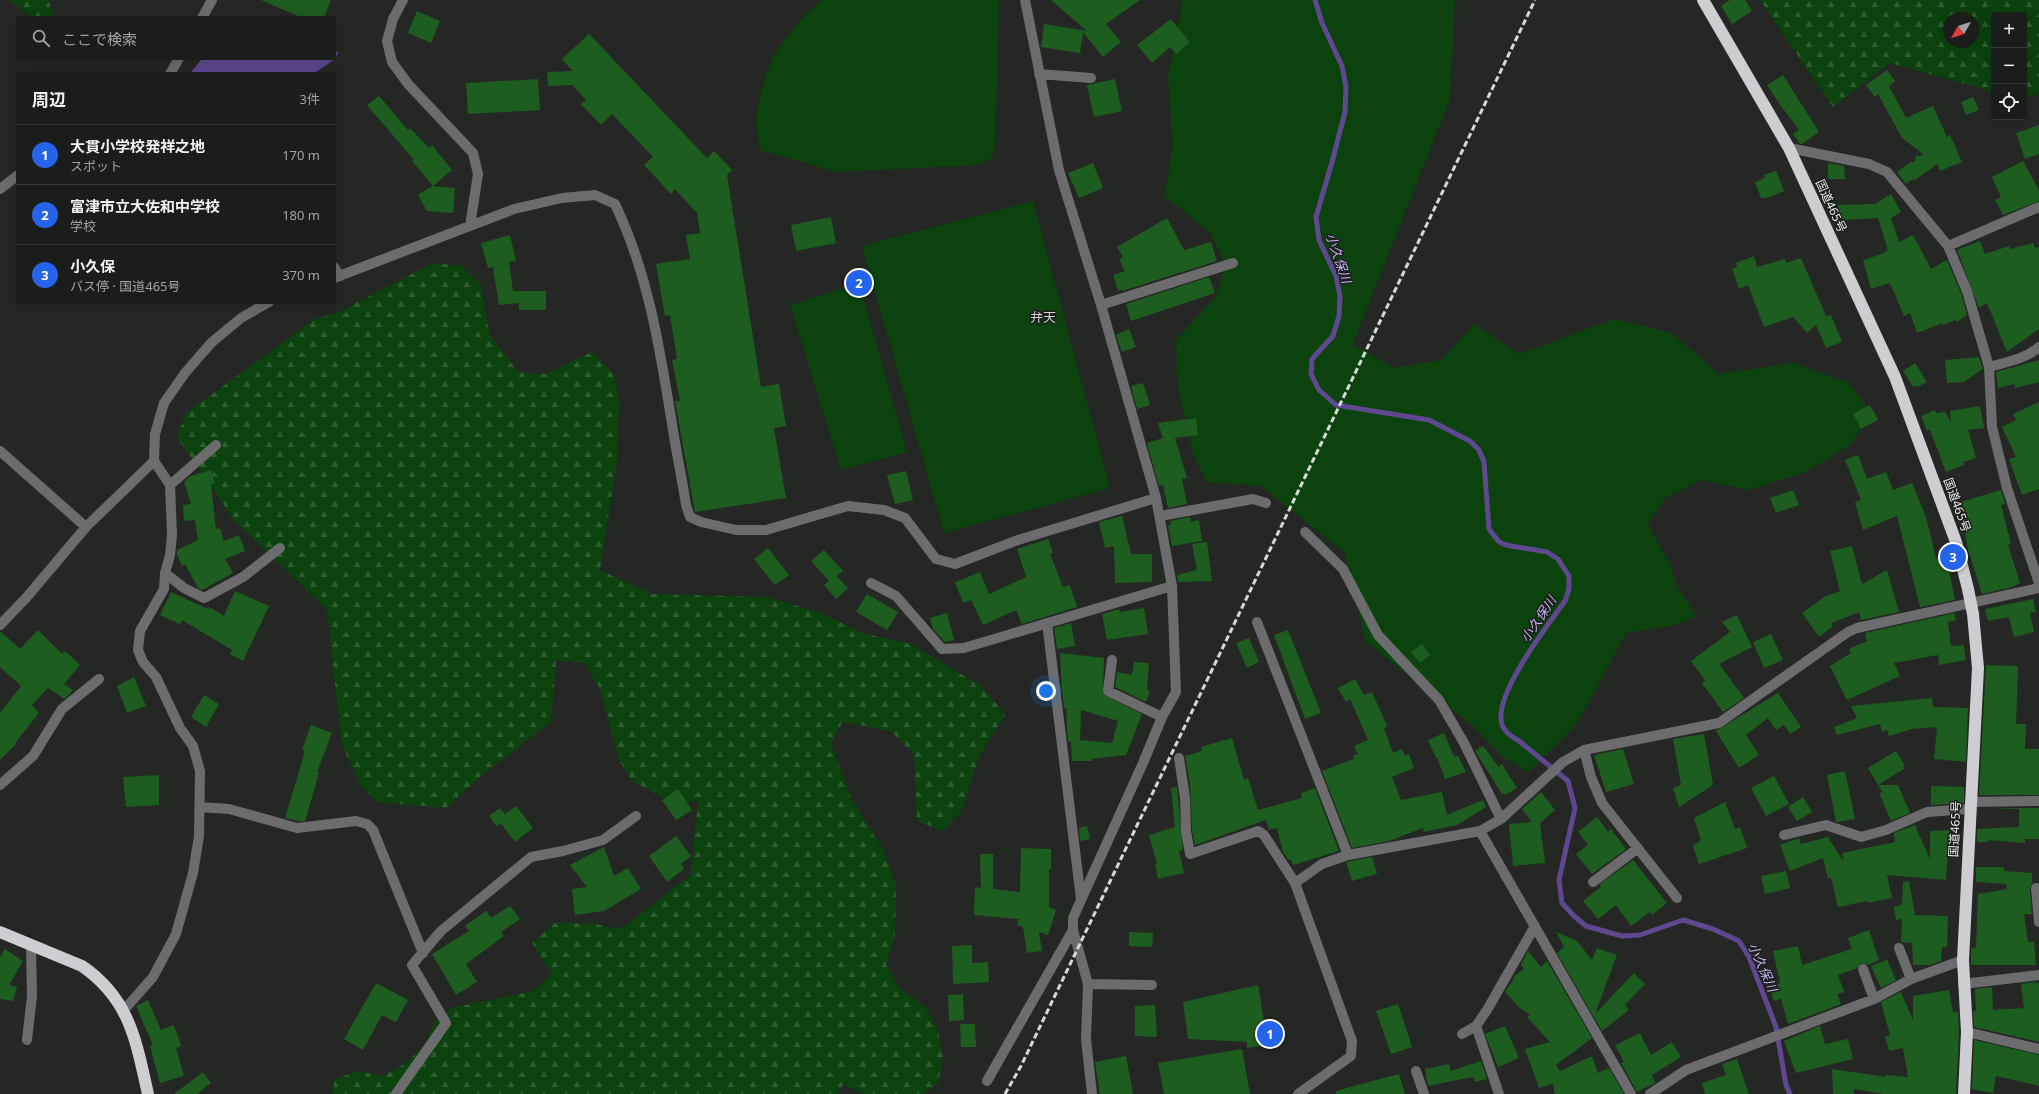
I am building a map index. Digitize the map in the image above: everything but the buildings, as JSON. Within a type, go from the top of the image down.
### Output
[{"type":"highway","name":"国道465号","points":[[1703,0],[1788,148],[1895,377],[1956,542],[1970,602],[1978,668],[1963,960],[1963,984],[1967,1032],[1964,1094]]},
{"type":"highway","points":[[0,932],[82,966],[92,973],[124,1010],[133,1030],[148,1094]]},
{"type":"street","points":[[203,16],[212,0]]},
{"type":"street","points":[[403,0],[393,19],[387,42],[392,62],[408,84],[473,153],[478,174],[470,226]]},
{"type":"street","points":[[1025,0],[1039,74],[1060,170],[1101,305],[1156,498],[1172,586],[1176,692],[1162,717],[1143,763],[1073,918],[1073,930],[1088,984],[1086,1039],[1092,1094]]},
{"type":"street","points":[[171,72],[178,60]]},
{"type":"street","points":[[1039,74],[1090,78]]},
{"type":"street","points":[[1788,148],[1869,164],[1887,172],[1948,246],[1967,291],[1990,367],[1992,427],[2007,488],[2039,583]]},
{"type":"street","points":[[0,189],[16,177]]},
{"type":"street","points":[[337,277],[514,209],[562,198],[596,195],[615,204],[625,225],[648,292],[662,357],[686,505],[690,516],[701,522],[736,530],[766,530],[848,506],[884,510],[905,518],[936,559],[955,564],[1018,540],[1156,498]]},
{"type":"street","points":[[1948,246],[2039,208]]},
{"type":"street","points":[[1101,305],[1233,263]]},
{"type":"street","points":[[124,1010],[153,977],[176,934],[193,873],[199,836],[200,772],[193,746],[180,728],[156,677],[143,662],[138,650],[140,631],[164,589],[165,573],[170,555],[172,535],[170,485],[154,461],[154,434],[164,403],[185,373],[212,343],[242,318],[266,304]]},
{"type":"street","points":[[1990,367],[2018,360],[2031,354],[2039,347]]},
{"type":"street","points":[[170,485],[216,445]]},
{"type":"street","points":[[0,451],[86,527]]},
{"type":"street","points":[[0,625],[26,598],[86,527],[154,461]]},
{"type":"street","points":[[1160,516],[1253,499],[1266,503]]},
{"type":"street","points":[[1305,532],[1343,569],[1378,635],[1440,700],[1464,743],[1501,819]]},
{"type":"street","points":[[165,573],[184,588],[204,598],[243,577],[280,548]]},
{"type":"street","points":[[871,583],[896,596],[942,650],[964,648],[1172,586]]},
{"type":"street","points":[[1295,883],[1322,864],[1348,855],[1480,830],[1501,819],[1563,762],[1584,750],[1719,723],[1848,632],[1857,628],[2039,588]]},
{"type":"street","points":[[1257,622],[1348,855]]},
{"type":"street","points":[[1047,623],[1081,900]]},
{"type":"street","points":[[1112,660],[1108,691],[1162,717]]},
{"type":"street","points":[[0,785],[33,756],[62,709],[99,679]]},
{"type":"street","points":[[1584,750],[1591,777],[1602,803],[1677,898]]},
{"type":"street","points":[[1179,758],[1185,798],[1186,831],[1190,854],[1258,831],[1264,835],[1295,883],[1352,1041],[1351,1056],[1298,1094]]},
{"type":"street","points":[[1784,835],[1826,825],[1861,837],[1886,830],[1927,812],[1970,806],[2039,801]]},
{"type":"street","points":[[200,807],[229,809],[297,828],[356,821],[367,824],[373,830],[423,953]]},
{"type":"street","points":[[396,1094],[446,1023],[412,965],[441,931],[532,857],[563,851],[603,840],[636,816]]},
{"type":"street","points":[[1480,830],[1631,1094]]},
{"type":"street","points":[[1593,882],[1638,848]]},
{"type":"street","points":[[2036,888],[2039,922]]},
{"type":"street","points":[[1462,1034],[1476,1026],[1487,1010],[1534,926]]},
{"type":"street","points":[[987,1081],[1073,930]]},
{"type":"street","points":[[27,1040],[32,996],[31,944]]},
{"type":"street","points":[[1899,948],[1912,979]]},
{"type":"street","points":[[1650,1094],[1686,1070],[1874,999],[1912,979],[1963,960]]},
{"type":"street","points":[[1863,969],[1874,999]]},
{"type":"street","points":[[1963,984],[2039,975]]},
{"type":"street","points":[[1088,984],[1152,985]]},
{"type":"street","points":[[1476,1026],[1499,1094]]},
{"type":"street","points":[[1967,1032],[2039,1049]]},
{"type":"street","points":[[1416,1071],[1424,1094]]},
{"type":"green space","points":[[9,0],[48,0],[54,16],[30,16]]},
{"type":"green space","points":[[822,0],[999,0],[995,146],[991,158],[980,165],[837,172],[760,150],[757,113],[760,95],[771,64],[778,50],[797,24]]},
{"type":"green space","points":[[1183,0],[1455,0],[1450,99],[1353,344],[1393,368],[1442,360],[1474,324],[1519,354],[1614,319],[1672,333],[1718,374],[1794,363],[1849,383],[1872,414],[1850,445],[1804,473],[1748,490],[1702,480],[1665,498],[1648,524],[1670,564],[1677,586],[1697,616],[1672,626],[1626,633],[1577,724],[1529,772],[1505,759],[1473,726],[1366,642],[1345,553],[1261,486],[1207,482],[1193,454],[1177,381],[1176,340],[1215,298],[1226,265],[1210,233],[1165,196],[1173,145],[1168,77]]},
{"type":"green space","points":[[1760,0],[2039,0],[2039,92],[2027,99],[2027,12],[1991,12],[1991,91],[1890,63],[1833,107]]},
{"type":"green space","points":[[1033,201],[1110,488],[944,533],[862,246]]},
{"type":"green space","points":[[433,263],[462,266],[480,284],[490,335],[518,372],[546,374],[592,352],[614,374],[619,399],[617,460],[600,570],[652,594],[766,597],[815,611],[865,634],[911,644],[981,686],[1005,714],[979,757],[961,811],[943,831],[917,821],[914,754],[891,731],[842,722],[831,744],[851,798],[883,850],[896,884],[895,935],[886,964],[899,988],[926,1008],[938,1031],[943,1057],[938,1083],[923,1094],[866,1094],[843,1085],[837,1094],[332,1094],[335,1079],[360,1071],[383,1076],[403,1065],[424,1046],[434,1023],[451,1008],[533,991],[552,974],[532,943],[555,923],[595,924],[621,929],[691,875],[698,801],[674,803],[632,781],[619,760],[600,689],[584,663],[556,660],[551,722],[482,775],[446,808],[378,802],[361,786],[342,745],[327,610],[234,520],[177,437],[186,413],[315,319],[337,313]]},
{"type":"green space","points":[[859,283],[907,452],[841,470],[790,305]]},
{"type":"shaded area","points":[[201,60],[334,60],[316,72],[191,72]]},
{"type":"waterway","name":"小久保川","points":[[1315,0],[1322,23],[1342,66],[1346,87],[1345,112],[1316,217],[1319,240],[1336,276],[1340,296],[1339,316],[1333,336],[1312,359],[1311,374],[1319,390],[1336,405],[1429,420],[1470,441],[1479,450],[1484,462],[1489,529],[1499,542],[1506,545],[1547,552],[1558,559],[1569,576],[1569,589],[1565,601],[1523,662],[1512,681],[1501,714],[1504,729],[1568,781],[1575,808],[1559,880],[1562,903],[1586,926],[1622,936],[1640,935],[1683,920],[1713,929],[1739,941],[1749,957],[1776,1027],[1786,1085],[1790,1094]]},
{"type":"railway","points":[[1005,1094],[1021,1066],[1535,0]]},
{"type":"place","name":"富津市立大佐和中学校","points":[[859,283]]},
{"type":"place","name":"小久保","points":[[1953,557]]},
{"type":"place","name":"大貫小学校発祥之地","points":[[1270,1034]]},
{"type":"district","name":"弁天","points":[[1043,317]]}]
